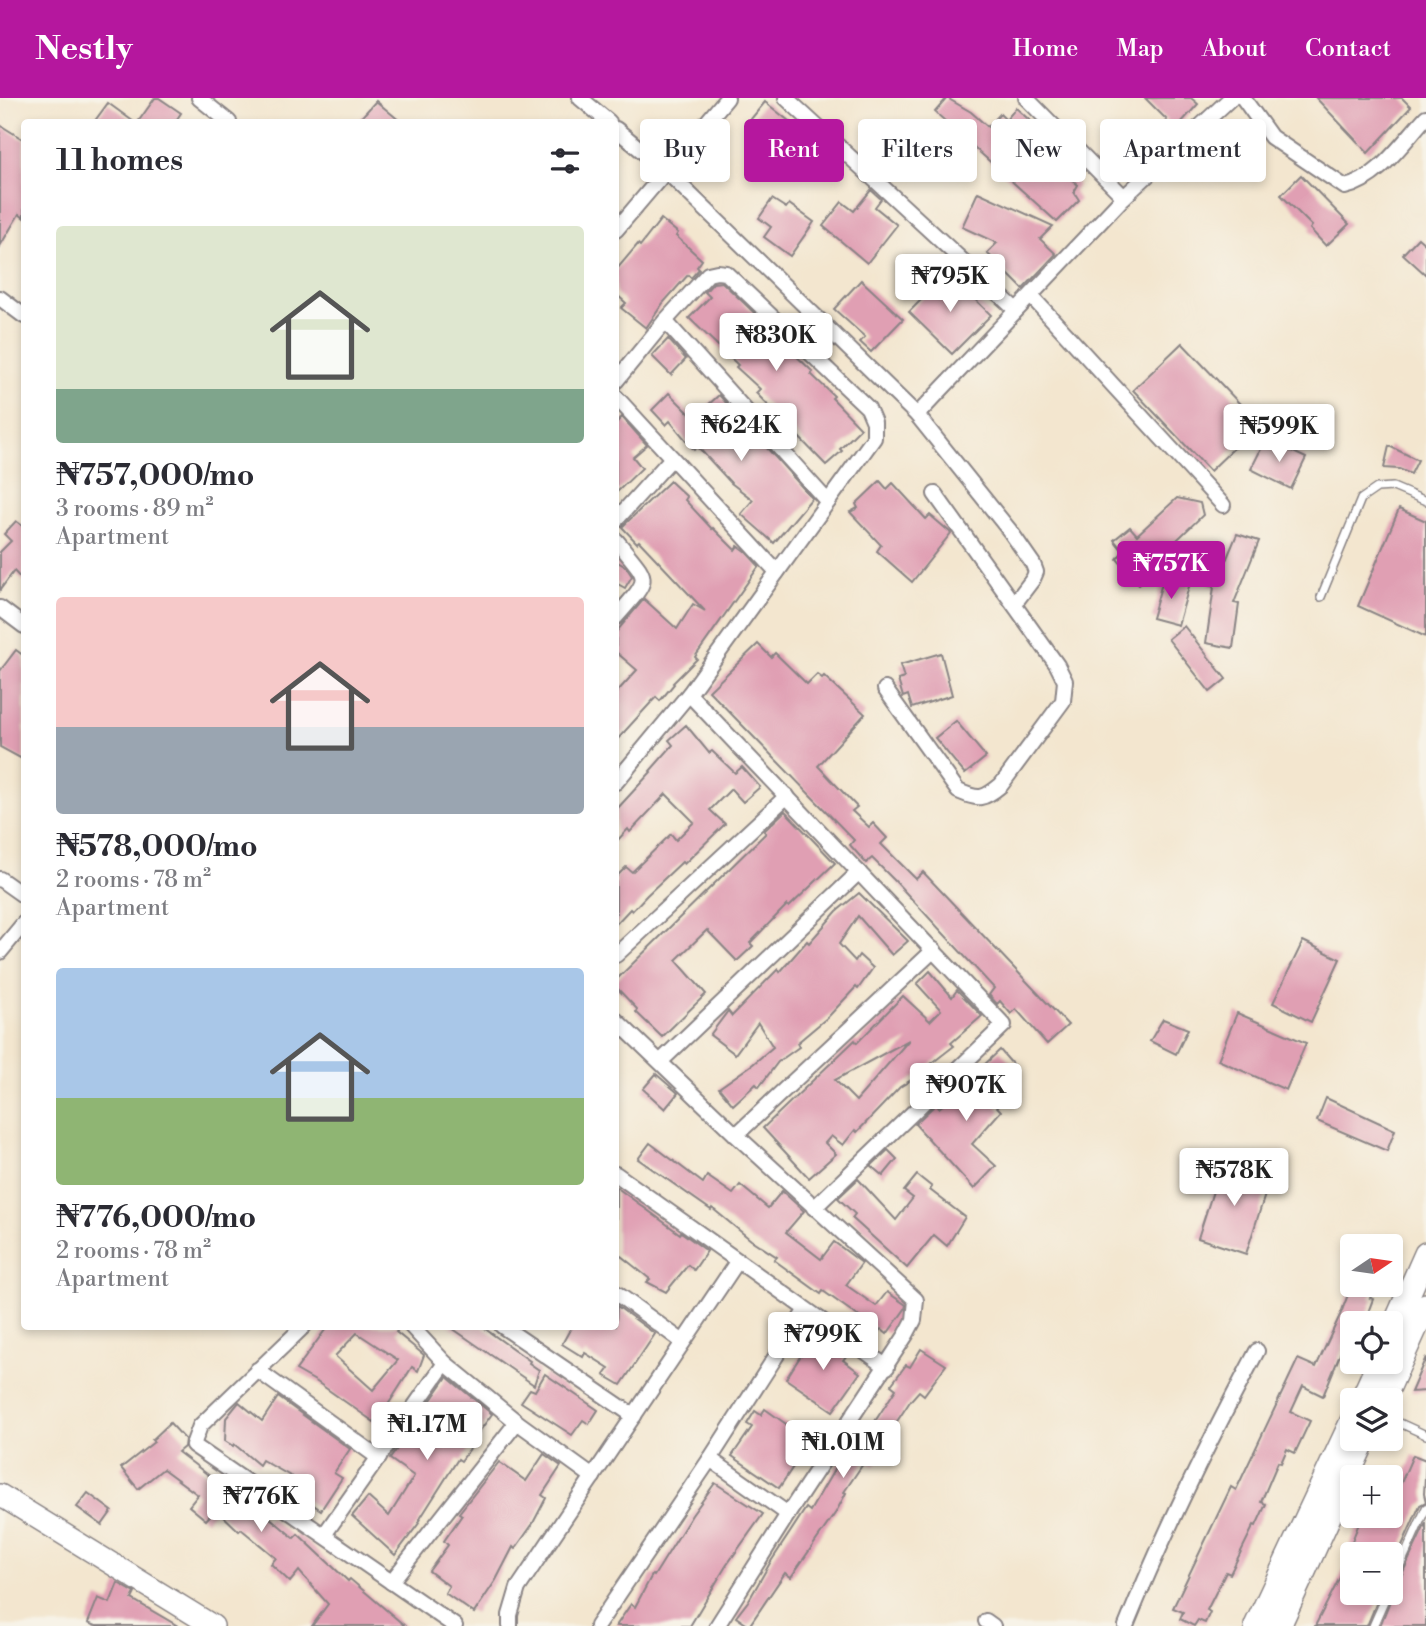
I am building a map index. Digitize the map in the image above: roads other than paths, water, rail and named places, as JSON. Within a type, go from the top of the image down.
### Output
[{"type":"main road","points":[[1401,1311],[1426,1254]]},
{"type":"main road","points":[[1388,1388],[1426,1305]]},
{"type":"main road","points":[[1256,1626],[1340,1447]]},
{"type":"main road","points":[[1279,1626],[1360,1451]]},
{"type":"street","points":[[199,98],[225,119]]},
{"type":"street","points":[[580,98],[605,119]]},
{"type":"street","points":[[709,119],[727,98]]},
{"type":"street","points":[[786,98],[1017,310]]},
{"type":"street","points":[[1026,98],[1124,197]]},
{"type":"street","points":[[916,415],[1124,197],[1231,98]]},
{"type":"street","points":[[1242,98],[1271,137],[1345,187],[1359,184],[1378,169],[1426,117]]},
{"type":"street","points":[[619,132],[640,149]]},
{"type":"street","points":[[619,226],[657,182]]},
{"type":"street","points":[[677,182],[916,415],[1010,531],[1036,572],[1014,604]]},
{"type":"street","points":[[619,377],[708,274],[726,273],[868,408],[874,422],[874,438],[689,694],[619,777]]},
{"type":"street","points":[[1031,296],[1223,505]]},
{"type":"street","points":[[0,298],[21,314]]},
{"type":"street","points":[[665,321],[828,502]]},
{"type":"street","points":[[619,400],[776,572]]},
{"type":"street","points":[[619,517],[672,458]]},
{"type":"street","points":[[885,690],[958,791],[975,799],[989,795],[1001,785],[1063,701],[1065,681],[1057,665],[935,494]]},
{"type":"street","points":[[619,544],[643,573],[644,580],[619,613]]},
{"type":"street","points":[[0,608],[21,624]]},
{"type":"street","points":[[689,694],[1004,1025],[814,1208]]},
{"type":"street","points":[[619,952],[787,796]]},
{"type":"street","points":[[660,1061],[859,872]]},
{"type":"street","points":[[0,879],[21,894]]},
{"type":"street","points":[[0,952],[21,927]]},
{"type":"street","points":[[736,1135],[934,950]]},
{"type":"street","points":[[619,1023],[814,1208],[916,1300],[915,1320],[887,1367],[788,1514],[718,1626]]},
{"type":"street","points":[[619,1176],[887,1367]]},
{"type":"street","points":[[510,1626],[510,1615],[519,1588],[737,1262]]},
{"type":"street","points":[[619,1295],[684,1342]]},
{"type":"street","points":[[597,1626],[806,1311]]},
{"type":"street","points":[[300,1330],[200,1426],[193,1445],[455,1626]]},
{"type":"street","points":[[415,1330],[445,1363],[517,1422],[593,1477]]},
{"type":"street","points":[[508,1330],[634,1416]]},
{"type":"street","points":[[1126,1626],[1150,1567],[1212,1434],[1257,1351]]},
{"type":"street","points":[[324,1535],[445,1363]]},
{"type":"street","points":[[257,1370],[379,1458]]},
{"type":"street","points":[[391,1582],[517,1422]]},
{"type":"street","points":[[710,1459],[788,1514]]},
{"type":"street","points":[[0,1495],[213,1626]]},
{"type":"lane","points":[[1321,597],[1361,499],[1377,488],[1393,487],[1426,501]]},
{"type":"lane","points":[[1403,1424],[1426,1435]]},
{"type":"lane","points":[[1403,1559],[1426,1508]]},
{"type":"lane","points":[[1373,1626],[1382,1605]]}]
